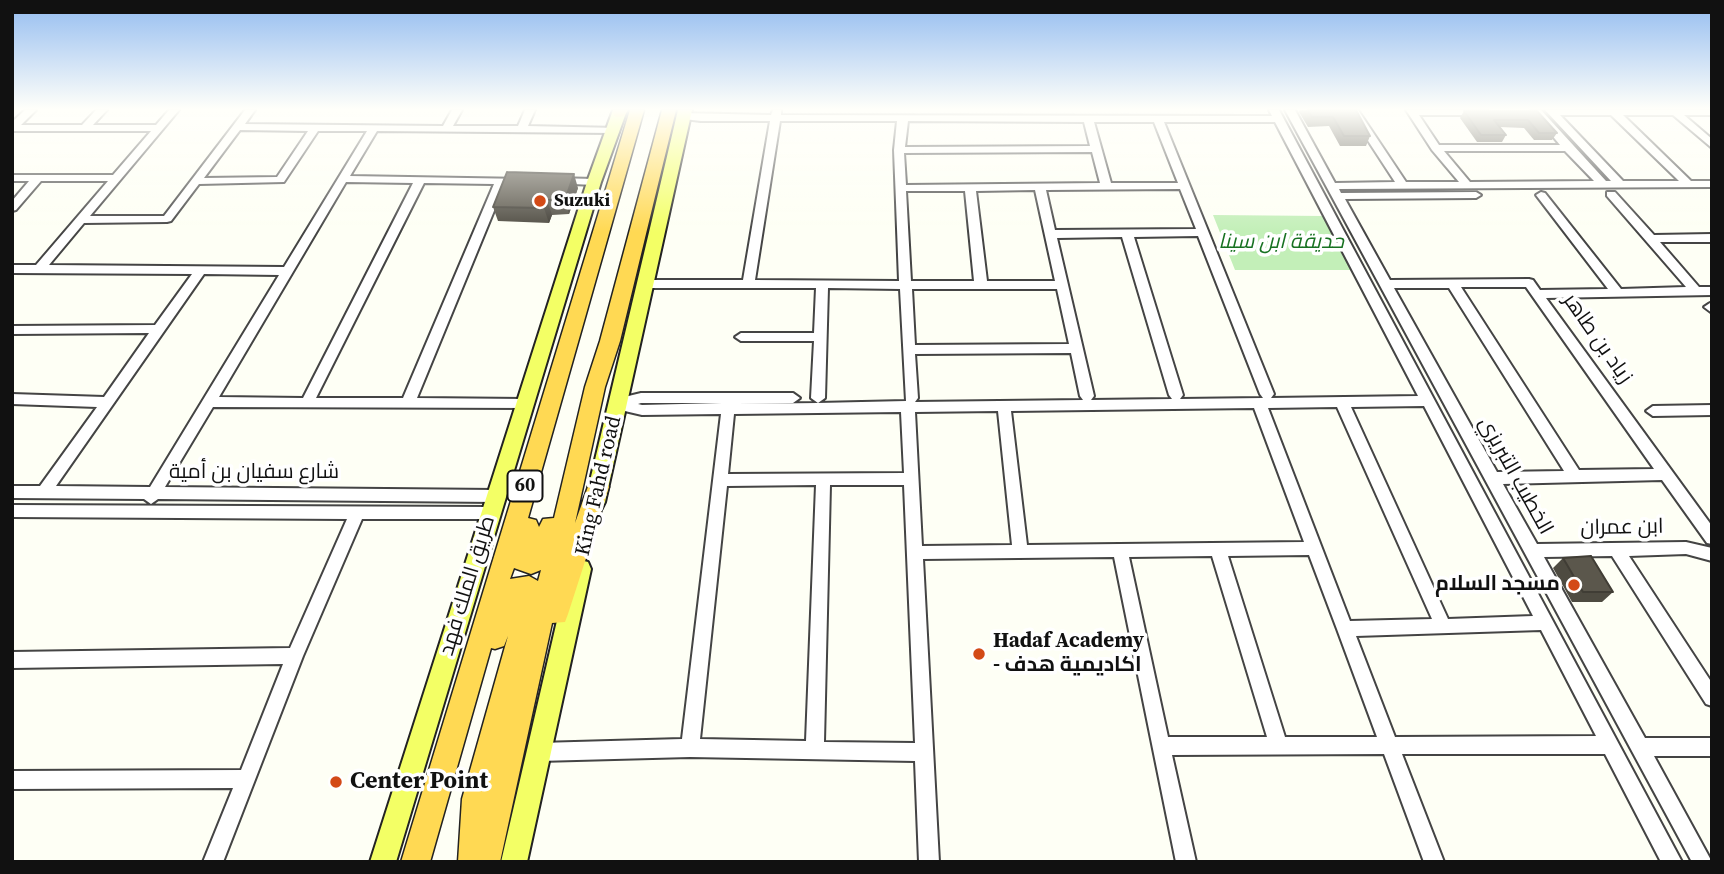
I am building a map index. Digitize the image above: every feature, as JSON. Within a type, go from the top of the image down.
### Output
[{"type":"highway","name":"طريق الملك فهد","points":[[417,862],[570,334],[614,151]]},
{"type":"highway","name":"60","points":[[485,862],[595,387],[663,151]]},
{"type":"highway","points":[[570,334],[565,373],[521,553],[523,563],[531,564],[540,558],[544,549],[580,420],[595,387]]},
{"type":"highway","points":[[515,736],[598,487]]},
{"type":"highway","points":[[417,862],[461,745],[502,616],[513,591],[519,586],[529,586],[530,601],[476,799],[472,862]]},
{"type":"main road","name":"طريق الملك فهد","points":[[383,862],[594,182],[607,151]]},
{"type":"main road","name":"King Fahd road","points":[[514,862],[644,284],[668,151]]},
{"type":"main road","points":[[632,339],[649,194]]},
{"type":"street","points":[[39,269],[139,151]]},
{"type":"street","points":[[81,220],[167,219],[219,151]]},
{"type":"street","points":[[196,181],[280,180],[300,151]]},
{"type":"street","points":[[144,512],[360,151]]},
{"type":"street","points":[[748,285],[765,151]]},
{"type":"street","points":[[899,151],[917,553],[922,752],[929,862]]},
{"type":"street","points":[[1096,151],[1106,186]]},
{"type":"street","points":[[1169,151],[1203,232],[1314,548],[1434,862]]},
{"type":"street","name":"الخطيب التبريزي","points":[[1299,151],[1672,862]]},
{"type":"street","name":"الخطيب التبريزي","points":[[1306,151],[1335,191],[1703,862]]},
{"type":"street","points":[[1379,151],[1402,186]]},
{"type":"street","points":[[1438,151],[1467,186]]},
{"type":"street","points":[[1571,151],[1696,291]]},
{"type":"street","points":[[1589,151],[1621,185]]},
{"type":"street","points":[[1653,151],[1688,184]]},
{"type":"street","points":[[12,178],[116,178]]},
{"type":"street","points":[[12,208],[38,178]]},
{"type":"street","points":[[343,179],[594,182]]},
{"type":"street","points":[[307,402],[420,180]]},
{"type":"street","points":[[408,403],[501,181]]},
{"type":"street","points":[[1335,191],[1541,195],[1607,189],[1621,185],[1712,184]]},
{"type":"street","points":[[901,188],[1185,186]]},
{"type":"street","points":[[1335,191],[1402,186],[1467,186],[1712,193]]},
{"type":"street","points":[[1040,187],[1087,396]]},
{"type":"street","points":[[970,188],[981,285]]},
{"type":"street","points":[[1541,195],[1617,292]]},
{"type":"street","points":[[1051,234],[1203,232]]},
{"type":"street","points":[[1127,233],[1175,395]]},
{"type":"street","points":[[1650,239],[1712,238]]},
{"type":"street","points":[[12,269],[288,271]]},
{"type":"street","points":[[44,492],[200,271]]},
{"type":"street","name":"زياد بن طاهر","points":[[1385,284],[1530,283],[1712,538]]},
{"type":"street","points":[[644,284],[1063,285]]},
{"type":"street","points":[[1452,284],[1575,476]]},
{"type":"street","points":[[818,398],[822,286]]},
{"type":"street","points":[[1539,294],[1712,291]]},
{"type":"street","points":[[12,330],[159,329]]},
{"type":"street","points":[[741,337],[821,337]]},
{"type":"street","points":[[908,350],[1076,348]]},
{"type":"street","points":[[728,403],[909,402],[1175,395],[1342,402],[1426,397]]},
{"type":"street","points":[[617,404],[642,410],[818,398],[1004,405],[1426,397]]},
{"type":"street","points":[[12,399],[108,402]]},
{"type":"street","points":[[209,402],[525,404]]},
{"type":"street","points":[[1342,402],[1443,626]]},
{"type":"street","points":[[690,748],[728,403]]},
{"type":"street","points":[[1004,405],[1020,551]]},
{"type":"street","points":[[1653,411],[1712,410]]},
{"type":"street","points":[[1492,478],[1667,474]]},
{"type":"street","points":[[815,751],[823,479]]},
{"type":"street","points":[[720,480],[913,479]]},
{"type":"street","name":"شارع سفيان بن أمية","points":[[12,492],[154,493],[494,505]]},
{"type":"street","name":"شارع سفيان بن أمية","points":[[12,512],[357,513],[494,505]]},
{"type":"street","points":[[213,862],[295,656],[357,513]]},
{"type":"street","points":[[917,553],[1314,548]]},
{"type":"street","name":"ابن عمران","points":[[1532,551],[1686,548],[1712,555]]},
{"type":"street","points":[[1218,549],[1279,746]]},
{"type":"street","points":[[1616,549],[1712,698]]},
{"type":"street","points":[[1121,550],[1186,862]]},
{"type":"street","points":[[1345,628],[1545,623]]},
{"type":"street","points":[[12,660],[295,656]]},
{"type":"street","points":[[1161,746],[1610,745]]},
{"type":"street","points":[[1640,747],[1712,747]]},
{"type":"street","points":[[539,752],[690,748],[922,752]]},
{"type":"street","points":[[12,780],[246,779]]},
{"type":"green space","name":"حديقة ابن سينا","points":[[1213,215],[1324,216],[1352,270],[1235,270]]},
{"type":"building","points":[[507,172],[574,174],[565,200],[547,200],[544,208],[493,207]]},
{"type":"building","points":[[1591,556],[1613,592],[1583,592],[1563,558]]},
{"type":"place","name":"Suzuki","points":[[540,201]]},
{"type":"place","name":"مسجد السلام","points":[[1574,585]]},
{"type":"place","name":"Hadaf Academy - اكاديمية هدف","points":[[979,654]]},
{"type":"place","name":"Center Point","points":[[336,782]]}]
